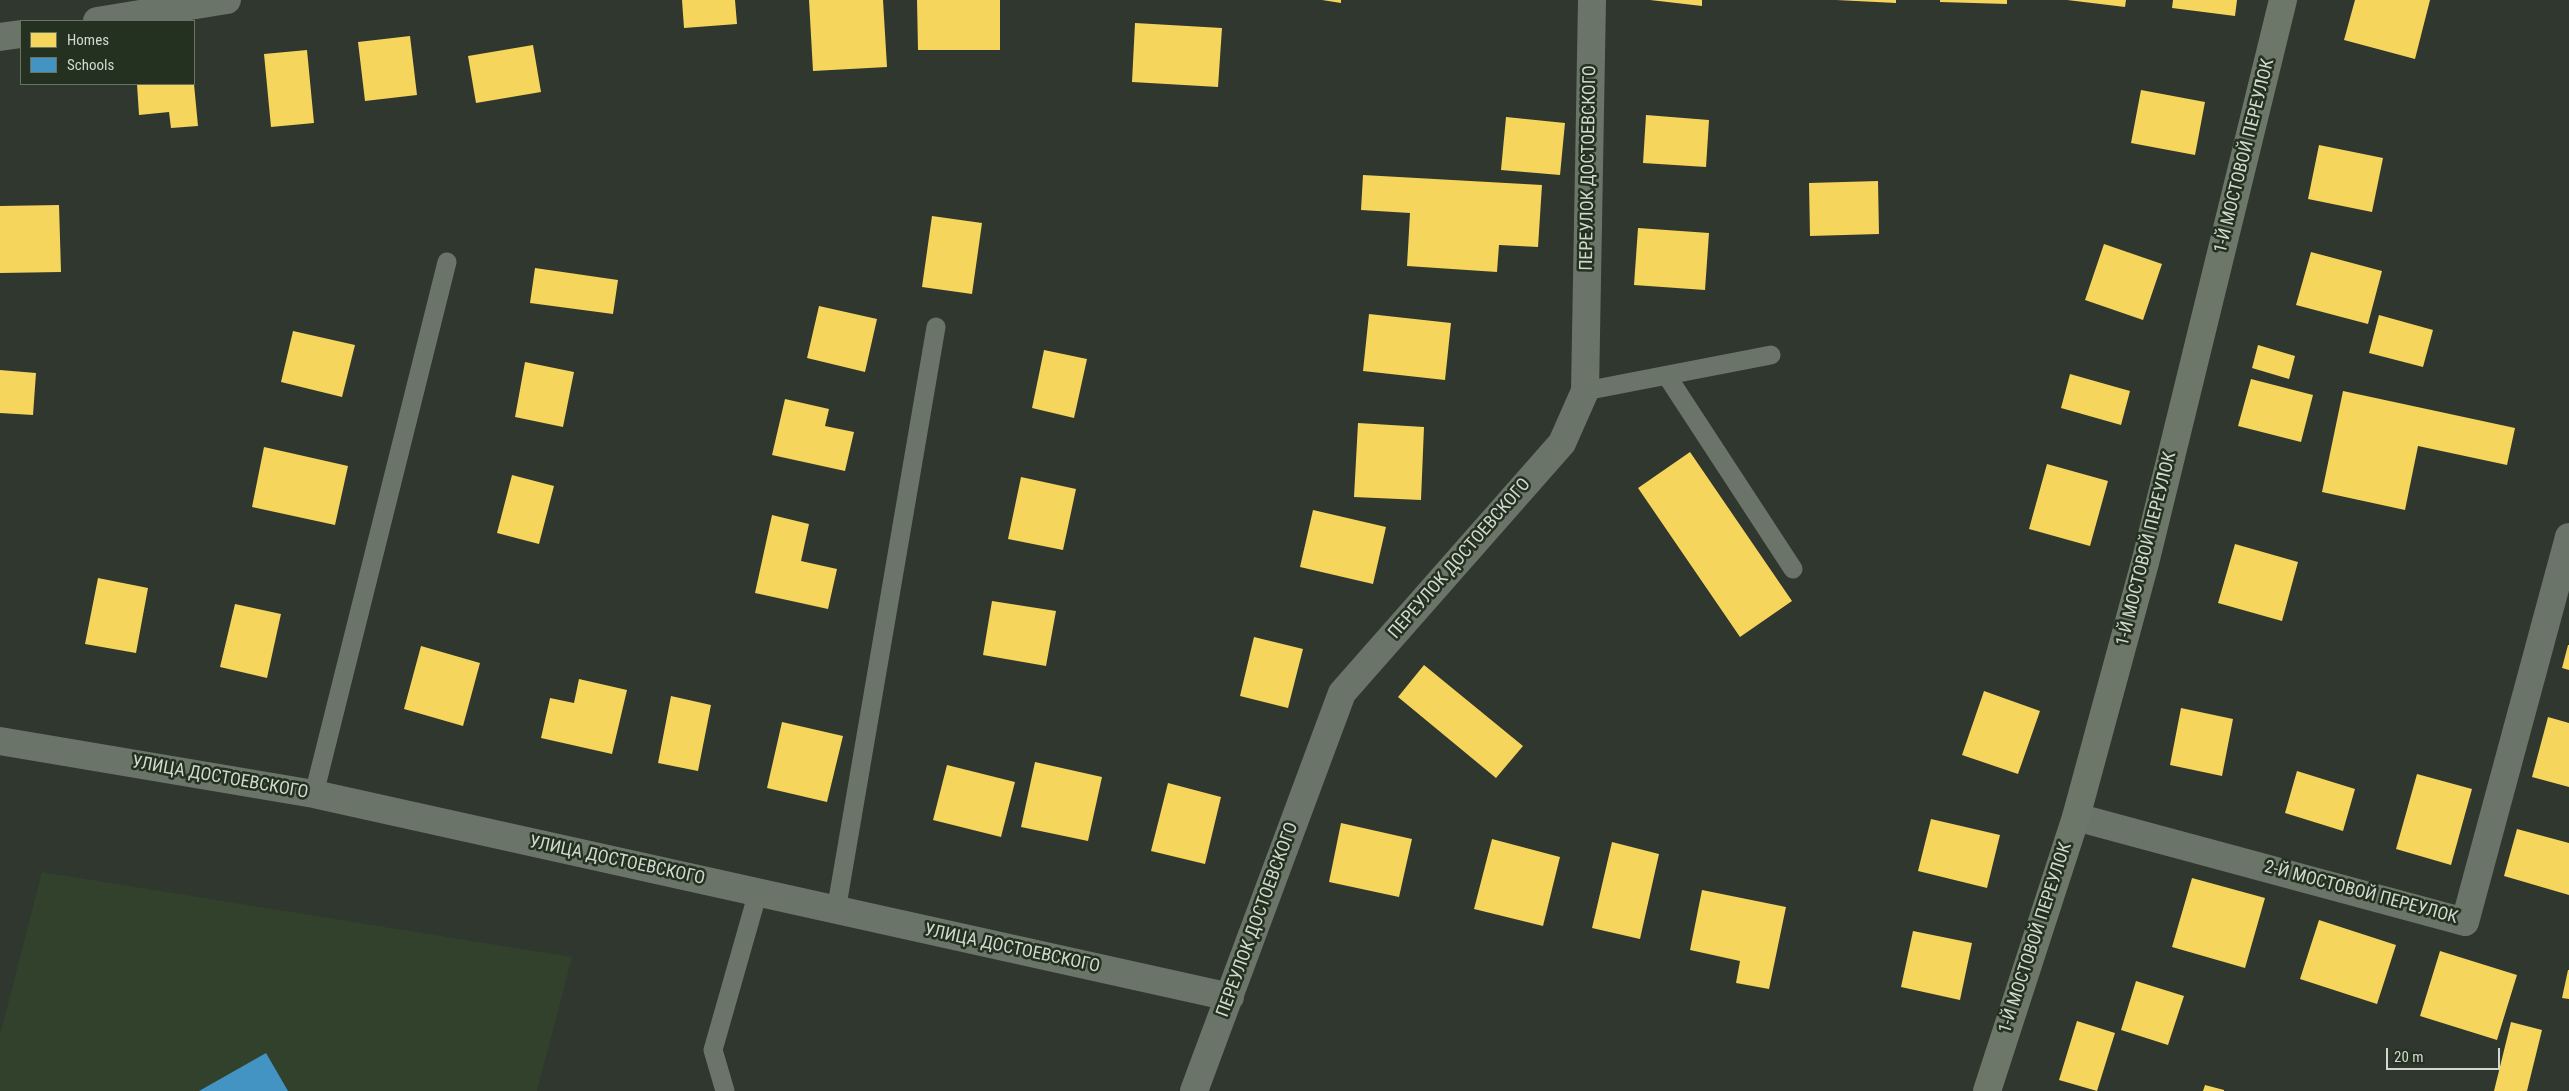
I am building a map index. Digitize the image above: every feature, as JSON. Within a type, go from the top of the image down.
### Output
[{"type":"street","points":[[104,20],[228,0]]},
{"type":"street","name":"ПЕРЕУЛОК ДОСТОЕВСКОГО","points":[[1194,1091],[1342,693],[1562,443],[1585,391],[1592,0]]},
{"type":"street","name":"1-Й МОСТОВОЙ ПЕРЕУЛОК","points":[[1987,1091],[2076,817],[2146,559],[2283,0]]},
{"type":"street","points":[[0,37],[20,34]]},
{"type":"street","name":"2-Й МОСТОВОЙ ПЕРЕУЛОК","points":[[2076,817],[2466,922],[2569,537]]},
{"type":"street","name":"УЛИЦА ДОСТОЕВСКОГО","points":[[0,741],[314,794],[1230,997]]},
{"type":"lane","points":[[314,794],[447,262]]},
{"type":"lane","points":[[836,911],[936,327]]},
{"type":"lane","points":[[1585,391],[1771,355]]},
{"type":"lane","points":[[1667,376],[1793,569]]},
{"type":"lane","points":[[725,1091],[713,1050],[758,892]]},
{"type":"shaded area","points":[[42,872],[572,957],[537,1091],[0,1091],[0,1035]]},
{"type":"building: Homes","points":[[682,0],[735,0],[737,24],[684,28]]},
{"type":"building: Homes","points":[[809,0],[883,0],[887,67],[813,71]]},
{"type":"building: Homes","points":[[917,0],[1000,0],[1000,50],[918,50]]},
{"type":"building: Homes","points":[[1322,0],[1341,0],[1341,3]]},
{"type":"building: Homes","points":[[1650,0],[1702,0],[1702,6]]},
{"type":"building: Homes","points":[[1836,0],[1896,0],[1896,3]]},
{"type":"building: Homes","points":[[1940,0],[2007,0],[2007,4],[1940,2]]},
{"type":"building: Homes","points":[[2067,0],[2126,0],[2125,7]]},
{"type":"building: Homes","points":[[2173,0],[2237,0],[2235,16],[2172,8]]},
{"type":"building: Homes","points":[[2355,0],[2430,0],[2415,59],[2344,40]]},
{"type":"building: Homes","points":[[1135,23],[1222,28],[1218,87],[1132,82]]},
{"type":"building: Homes","points":[[410,36],[417,95],[365,101],[358,42]]},
{"type":"building: Homes","points":[[533,45],[541,92],[476,103],[468,56]]},
{"type":"building: Homes","points":[[307,50],[314,123],[271,127],[264,54]]},
{"type":"building: Homes","points":[[137,85],[194,85],[198,126],[171,128],[169,112],[139,115]]},
{"type":"building: Homes","points":[[2141,90],[2205,102],[2195,155],[2131,143]]},
{"type":"building: Homes","points":[[1646,115],[1709,120],[1706,167],[1643,163]]},
{"type":"building: Homes","points":[[1506,117],[1565,123],[1560,175],[1501,170]]},
{"type":"building: Homes","points":[[2319,145],[2383,158],[2372,212],[2308,199]]},
{"type":"building: Homes","points":[[1363,175],[1542,185],[1538,247],[1499,245],[1497,272],[1407,266],[1410,213],[1361,210]]},
{"type":"building: Homes","points":[[1878,181],[1879,234],[1810,236],[1809,183]]},
{"type":"building: Homes","points":[[59,205],[61,272],[0,273],[0,206]]},
{"type":"building: Homes","points":[[932,216],[982,223],[972,294],[922,287]]},
{"type":"building: Homes","points":[[1638,228],[1709,233],[1705,290],[1634,285]]},
{"type":"building: Homes","points":[[2104,244],[2162,264],[2143,320],[2085,300]]},
{"type":"building: Homes","points":[[2311,252],[2382,271],[2368,324],[2296,305]]},
{"type":"building: Homes","points":[[535,268],[618,280],[613,314],[530,303]]},
{"type":"building: Homes","points":[[819,306],[877,319],[865,372],[807,358]]},
{"type":"building: Homes","points":[[1369,314],[1451,323],[1445,380],[1363,371]]},
{"type":"building: Homes","points":[[2379,315],[2433,330],[2423,367],[2369,353]]},
{"type":"building: Homes","points":[[293,331],[355,345],[342,397],[281,382]]},
{"type":"building: Homes","points":[[2258,345],[2295,356],[2289,379],[2252,368]]},
{"type":"building: Homes","points":[[1044,350],[1087,359],[1074,418],[1032,408]]},
{"type":"building: Homes","points":[[525,362],[574,372],[563,427],[515,417]]},
{"type":"building: Homes","points":[[0,370],[36,373],[33,415],[0,413]]},
{"type":"building: Homes","points":[[2070,374],[2130,391],[2121,425],[2061,408]]},
{"type":"building: Homes","points":[[2251,379],[2313,395],[2301,442],[2238,426]]},
{"type":"building: Homes","points":[[2343,391],[2515,428],[2507,465],[2418,446],[2405,510],[2322,492]]},
{"type":"building: Homes","points":[[785,399],[829,409],[825,426],[854,432],[845,471],[772,455]]},
{"type":"building: Homes","points":[[1358,423],[1424,427],[1421,500],[1354,497]]},
{"type":"building: Homes","points":[[264,447],[348,466],[335,525],[252,507]]},
{"type":"building: Homes","points":[[1690,452],[1792,601],[1740,637],[1638,488]]},
{"type":"building: Homes","points":[[2047,464],[2108,481],[2090,546],[2029,529]]},
{"type":"building: Homes","points":[[512,475],[554,486],[539,544],[497,533]]},
{"type":"building: Homes","points":[[1021,477],[1076,489],[1063,550],[1008,539]]},
{"type":"building: Homes","points":[[1313,510],[1386,527],[1373,584],[1300,567]]},
{"type":"building: Homes","points":[[772,515],[809,524],[801,561],[837,569],[828,609],[755,593]]},
{"type":"building: Homes","points":[[2235,544],[2298,562],[2282,621],[2218,603]]},
{"type":"building: Homes","points":[[98,578],[148,588],[136,653],[85,644]]},
{"type":"building: Homes","points":[[992,601],[1056,611],[1046,666],[983,655]]},
{"type":"building: Homes","points":[[235,604],[281,614],[267,678],[220,667]]},
{"type":"building: Homes","points":[[1254,637],[1303,649],[1288,708],[1240,696]]},
{"type":"building: Homes","points":[[2569,645],[2569,670],[2562,668]]},
{"type":"building: Homes","points":[[421,646],[480,663],[463,726],[404,709]]},
{"type":"building: Homes","points":[[1424,665],[1523,746],[1496,778],[1398,697]]},
{"type":"building: Homes","points":[[579,679],[627,690],[612,754],[541,738],[550,698],[574,703]]},
{"type":"building: Homes","points":[[1984,691],[2040,711],[2018,774],[1962,755]]},
{"type":"building: Homes","points":[[671,696],[711,705],[698,771],[658,763]]},
{"type":"building: Homes","points":[[2181,708],[2233,719],[2222,776],[2170,765]]},
{"type":"building: Homes","points":[[2548,717],[2569,723],[2569,787],[2532,777]]},
{"type":"building: Homes","points":[[782,722],[843,736],[827,802],[767,788]]},
{"type":"building: Homes","points":[[1035,762],[1102,777],[1088,841],[1021,827]]},
{"type":"building: Homes","points":[[947,765],[1015,782],[1001,837],[933,820]]},
{"type":"building: Homes","points":[[2297,771],[2355,789],[2343,831],[2285,813]]},
{"type":"building: Homes","points":[[2417,774],[2472,789],[2451,865],[2396,849]]},
{"type":"building: Homes","points":[[1168,783],[1221,797],[1205,864],[1151,851]]},
{"type":"building: Homes","points":[[1931,819],[2000,835],[1987,888],[1918,871]]},
{"type":"building: Homes","points":[[1341,823],[1412,839],[1399,897],[1329,882]]},
{"type":"building: Homes","points":[[2517,829],[2569,843],[2569,895],[2504,876]]},
{"type":"building: Homes","points":[[1492,839],[1560,857],[1543,926],[1474,909]]},
{"type":"building: Homes","points":[[1612,842],[1659,854],[1640,939],[1592,928]]},
{"type":"building: Homes","points":[[2192,878],[2265,898],[2245,968],[2172,947]]},
{"type":"building: Homes","points":[[1702,890],[1786,907],[1769,989],[1736,983],[1740,961],[1690,950]]},
{"type":"building: Homes","points":[[2319,920],[2396,945],[2377,1004],[2300,979]]},
{"type":"building: Homes","points":[[1913,931],[1972,943],[1960,1000],[1901,987]]},
{"type":"building: Homes","points":[[2440,951],[2517,975],[2497,1040],[2420,1016]]},
{"type":"building: Homes","points":[[2569,970],[2569,999],[2562,998]]},
{"type":"building: Homes","points":[[2136,981],[2184,996],[2168,1045],[2121,1030]]},
{"type":"building: Homes","points":[[2077,1021],[2115,1033],[2097,1091],[2059,1080]]},
{"type":"building: Homes","points":[[2511,1022],[2542,1030],[2527,1091],[2494,1091]]},
{"type":"building: Homes","points":[[2205,1085],[2224,1090],[2224,1091],[2203,1091]]},
{"type":"building: Schools","points":[[266,1053],[288,1091],[199,1091]]}]
